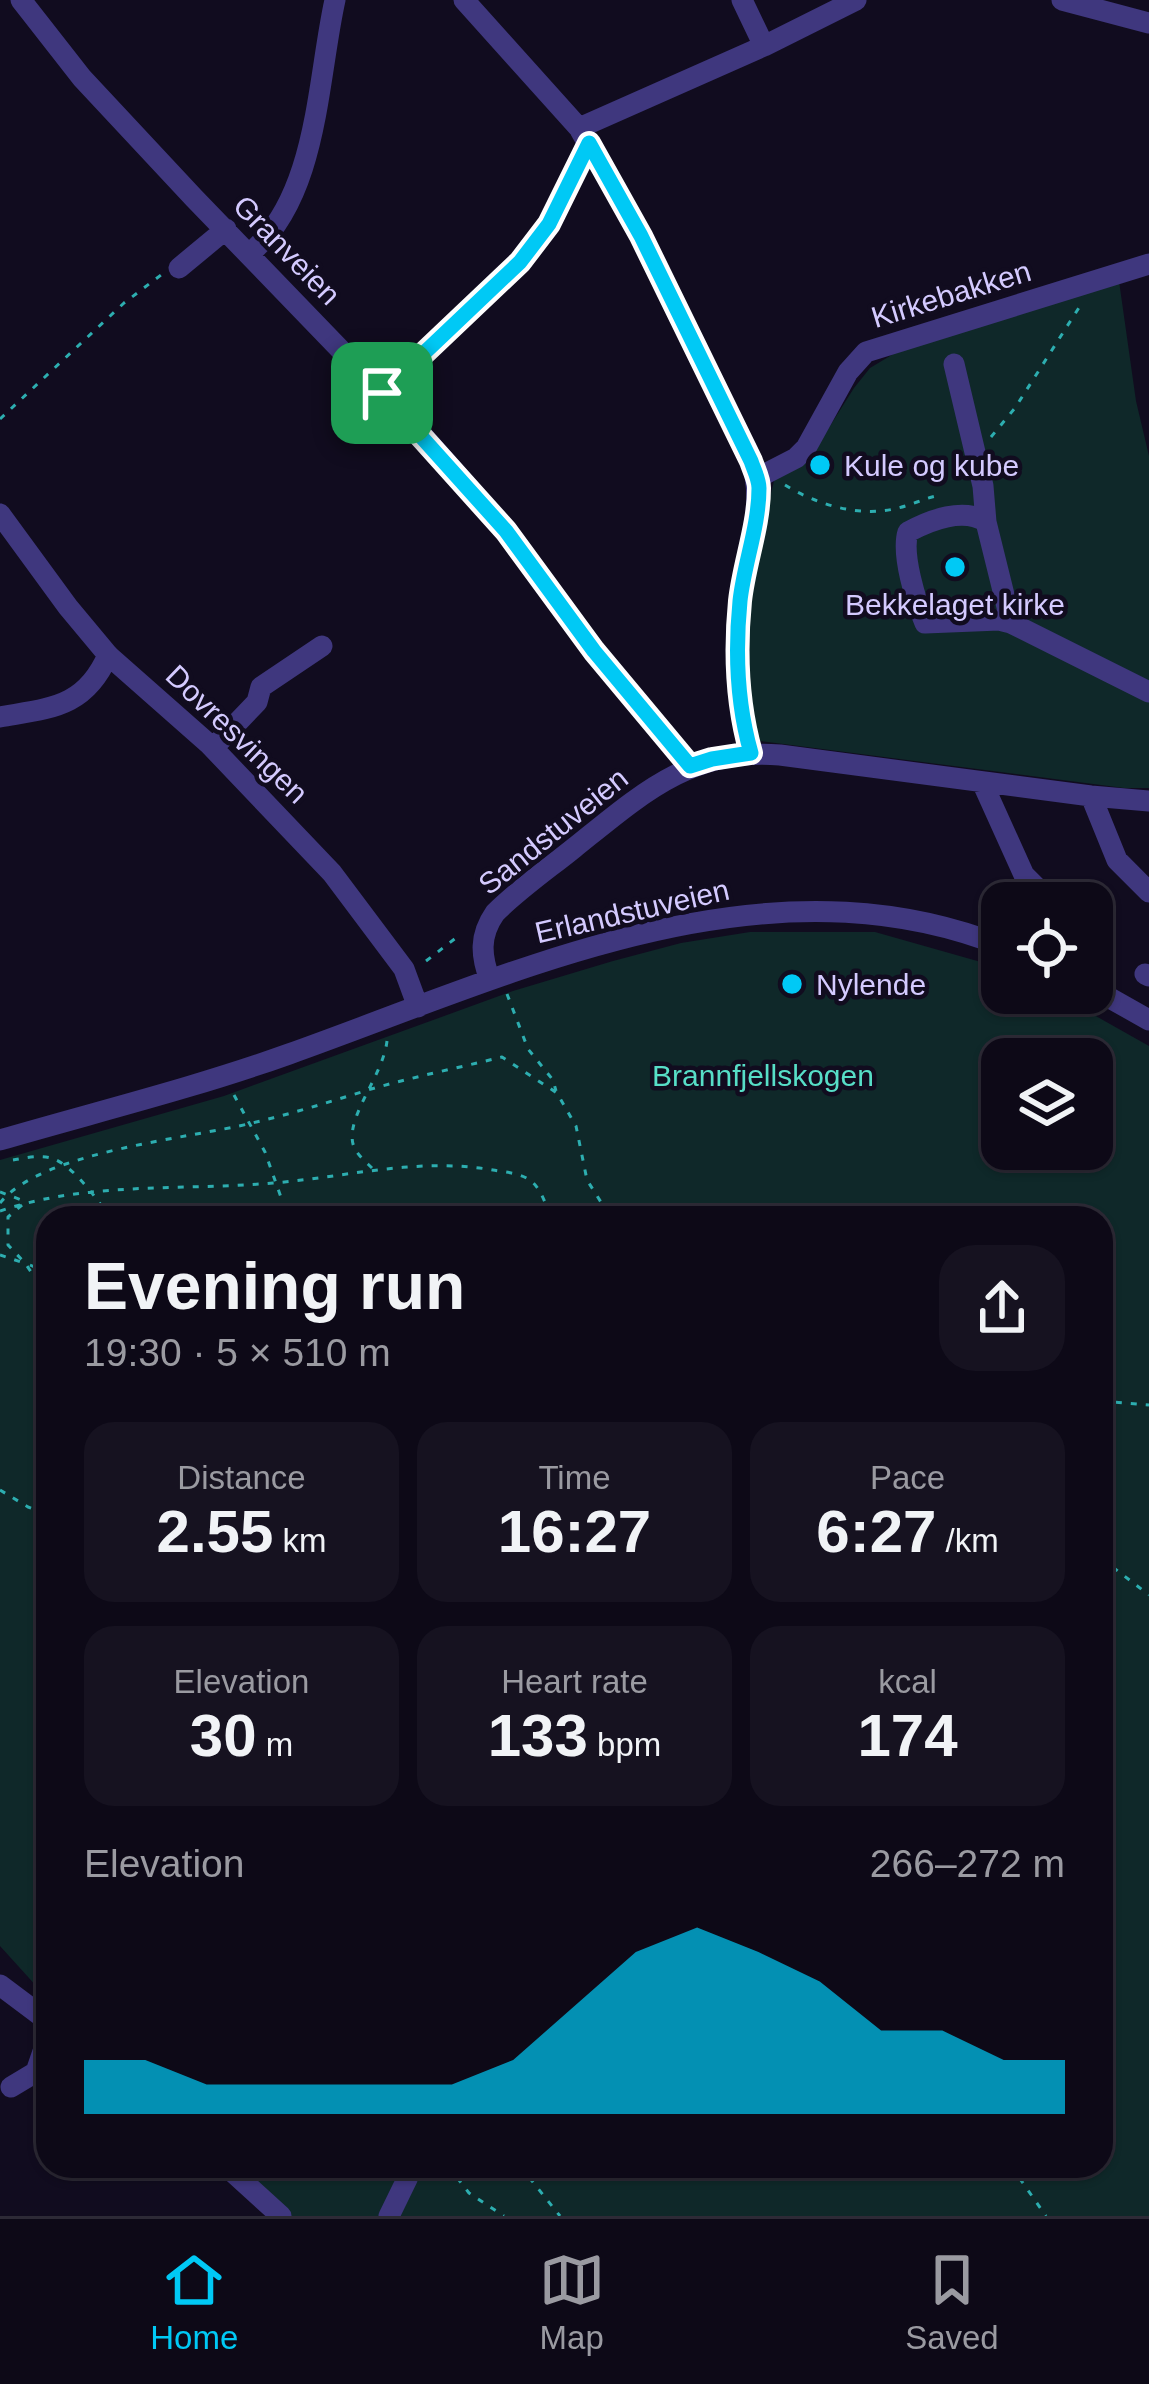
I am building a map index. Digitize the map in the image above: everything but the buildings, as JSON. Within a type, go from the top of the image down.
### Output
[{"type":"street","name":"Granveien","points":[[21,0],[82,78],[382,393],[506,531],[594,651],[690,766]]},
{"type":"street","points":[[250,254],[262,244],[296,188],[335,0]]},
{"type":"street","points":[[464,0],[584,136],[764,474],[740,598],[738,637],[740,697],[751,753]]},
{"type":"street","points":[[742,0],[764,46]]},
{"type":"street","points":[[584,136],[856,0]]},
{"type":"street","points":[[1062,0],[1149,22]]},
{"type":"street","points":[[179,268],[226,229]]},
{"type":"street","name":"Kirkebakken","points":[[764,474],[806,448],[848,372],[866,352],[1149,264]]},
{"type":"street","points":[[954,364],[1011,623]]},
{"type":"street","name":"Dovresvingen","points":[[0,514],[129,681],[213,748],[332,873],[404,969],[418,1007]]},
{"type":"street","points":[[986,522],[975,516],[953,516],[912,529],[906,537],[925,623],[1011,623],[1149,692]]},
{"type":"street","points":[[213,748],[257,702],[261,687],[322,646]]},
{"type":"street","points":[[0,717],[71,701],[96,676],[108,655]]},
{"type":"street","name":"Sandstuveien","points":[[496,978],[482,949],[489,922],[503,905],[618,812],[661,782],[712,759],[751,753],[1149,801]]},
{"type":"street","points":[[982,782],[1029,882]]},
{"type":"street","points":[[1091,796],[1117,860],[1149,892]]},
{"type":"street","name":"Erlandstuveien","points":[[496,978],[656,931],[718,918],[794,911],[908,920],[981,939]]},
{"type":"street","points":[[2,1148],[224,1076],[496,978]]},
{"type":"street","points":[[1113,1000],[1149,1020]]},
{"type":"street","points":[[0,1985],[36,2011]]},
{"type":"street","points":[[11,2087],[36,2072]]},
{"type":"street","points":[[239,2178],[281,2216]]},
{"type":"street","points":[[389,2216],[408,2178]]},
{"type":"path","points":[[382,393],[520,262],[549,224],[584,136]]},
{"type":"path","points":[[0,419],[124,303],[164,273],[179,268]]},
{"type":"path","points":[[974,450],[1015,408],[1074,318],[1090,283]]},
{"type":"path","points":[[764,474],[827,505],[881,512],[939,496],[950,501],[953,516]]},
{"type":"path","points":[[421,965],[477,922],[489,922]]},
{"type":"path","points":[[496,978],[528,1049],[553,1080],[576,1126],[587,1180],[603,1206]]},
{"type":"path","points":[[373,1169],[353,1144],[353,1128],[384,1061],[386,1019]]},
{"type":"path","points":[[0,1203],[3,1193],[64,1166],[249,1124],[502,1057],[557,1093]]},
{"type":"path","points":[[224,1076],[287,1206]]},
{"type":"path","points":[[2,1148],[11,1160],[56,1160],[102,1206]]},
{"type":"path","points":[[0,1211],[91,1191],[276,1183],[413,1165],[469,1166],[529,1179],[546,1206]]},
{"type":"path","points":[[3,1193],[27,1202]]},
{"type":"path","points":[[27,1202],[12,1211],[6,1225],[8,1245],[36,1279]]},
{"type":"path","points":[[0,1255],[36,1268]]},
{"type":"path","points":[[1113,1402],[1149,1406]]},
{"type":"path","points":[[0,1490],[36,1510]]},
{"type":"path","points":[[1113,1567],[1149,1595]]},
{"type":"path","points":[[457,2178],[469,2193],[504,2216]]},
{"type":"path","points":[[530,2178],[560,2216]]},
{"type":"path","points":[[1019,2178],[1046,2216]]},
{"type":"green space","points":[[1119,281],[1149,456],[1149,788],[752,740],[743,607],[775,477],[811,456],[870,368],[910,344]]},
{"type":"green space","name":"Brannfjellskogen","points":[[750,932],[875,932],[981,962],[981,1014],[1092,1014],[1149,1046],[1149,2216],[279,2216],[235,2178],[1113,2178],[1113,1206],[36,1206],[36,1986],[0,1946],[0,1160],[224,1096],[513,991],[681,943]]},
{"type":"place","name":"Kule og kube","points":[[820,465]]},
{"type":"place","name":"Bekkelaget kirke","points":[[955,567]]},
{"type":"place","name":"Nylende","points":[[792,984]]},
{"type":"route","points":[[589,143],[641,236],[757,478],[738,637],[738,680],[751,753],[690,766],[594,651],[506,531],[382,393],[520,262],[549,224],[589,143]]}]
